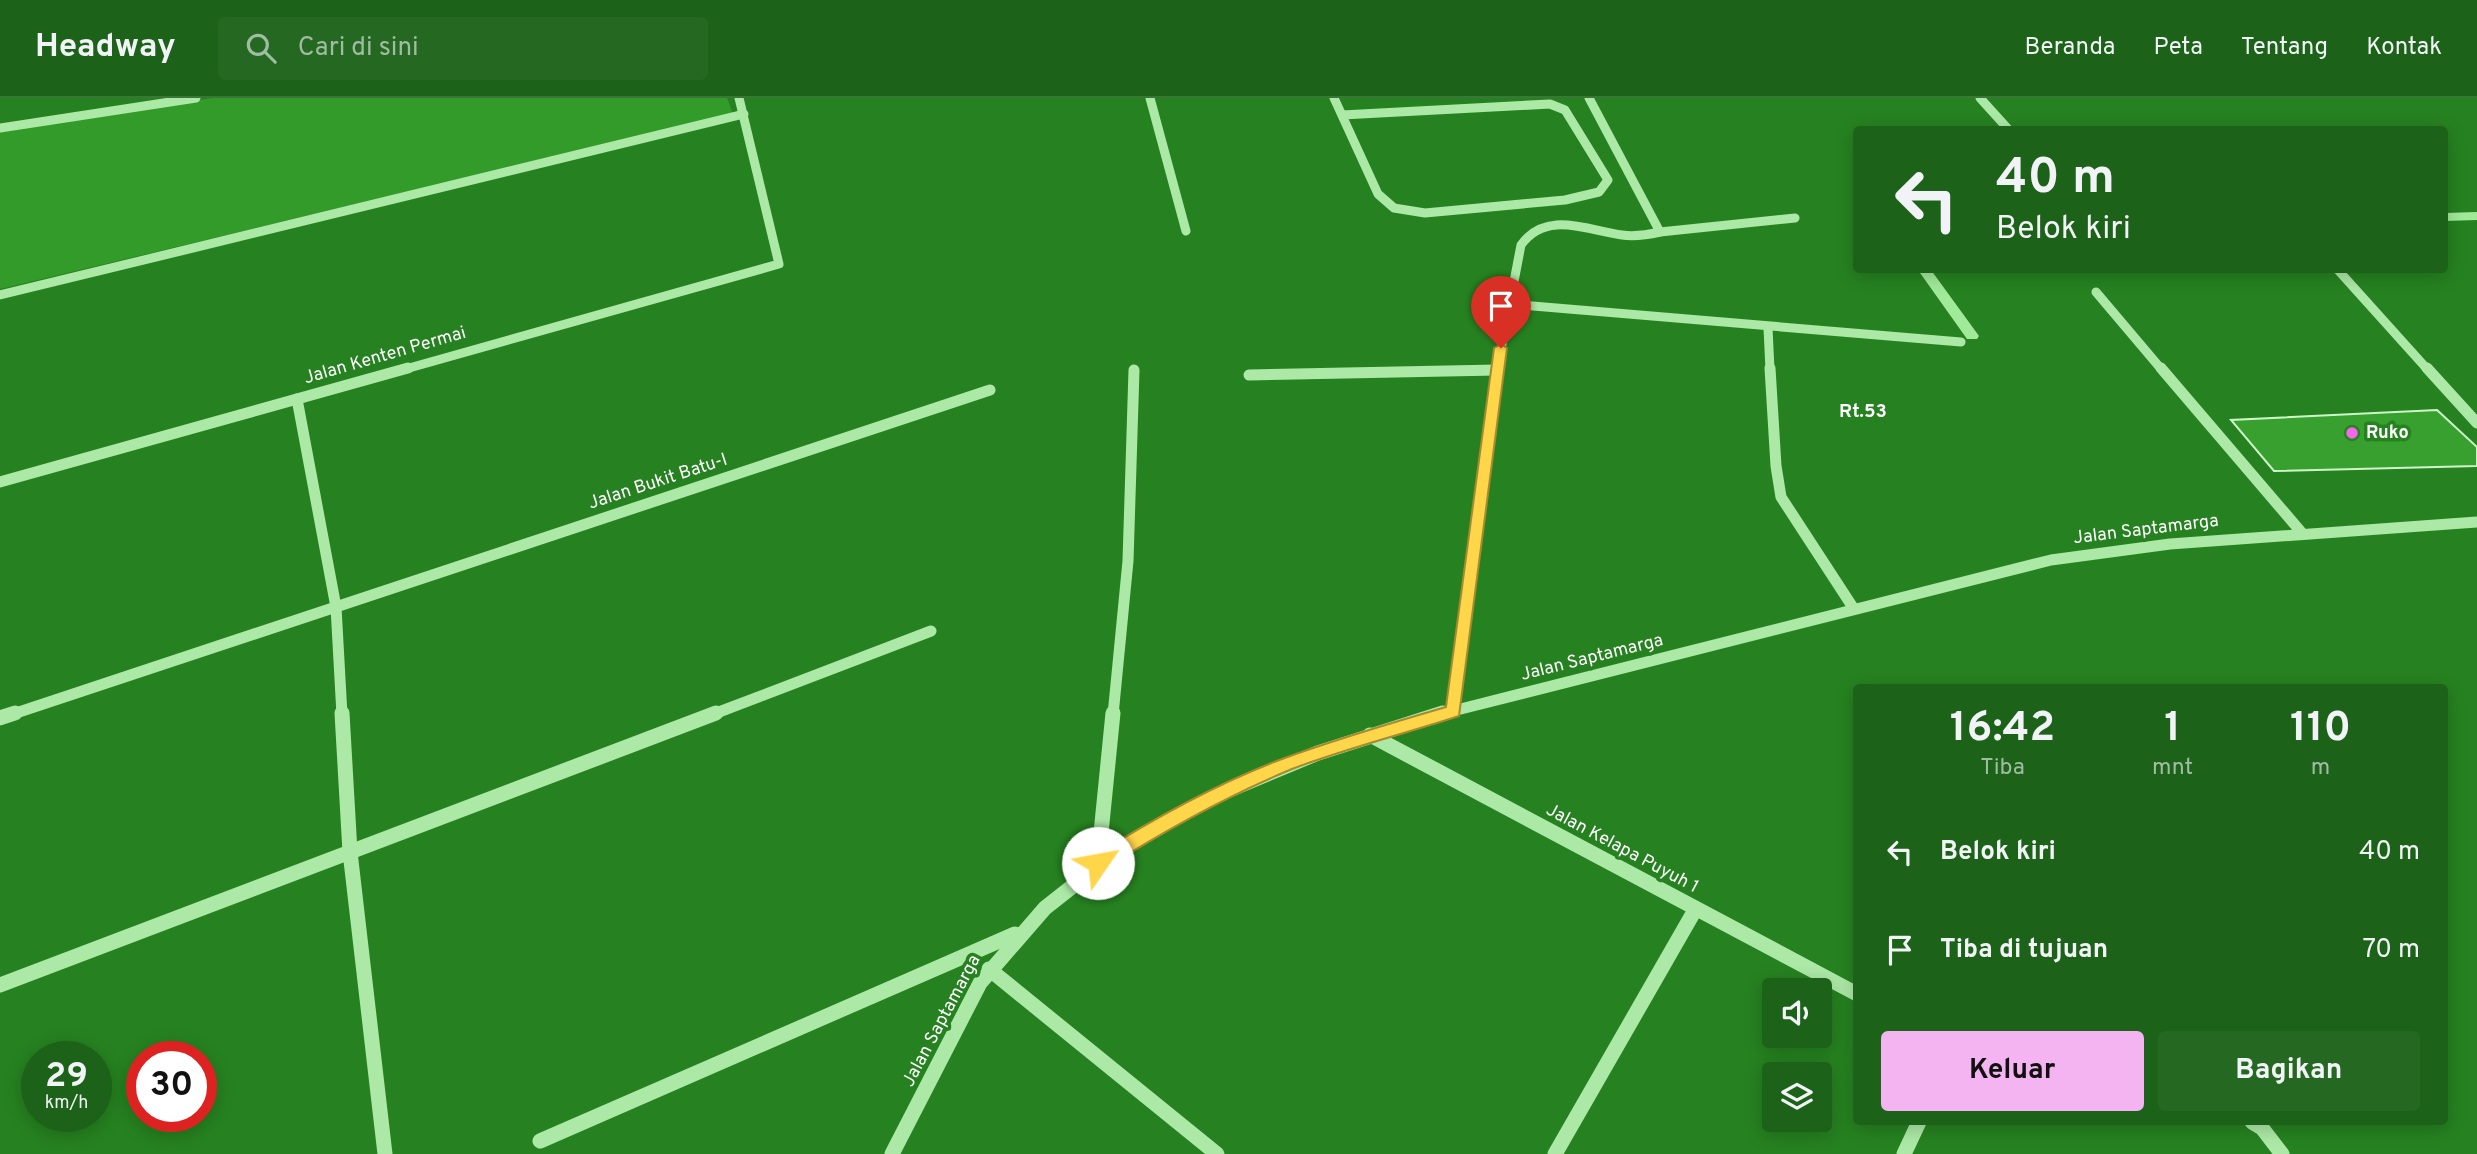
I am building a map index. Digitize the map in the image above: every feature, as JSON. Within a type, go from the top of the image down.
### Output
[{"type":"street","points":[[0,128],[196,98]]},
{"type":"street","points":[[0,295],[744,114],[739,98]]},
{"type":"street","points":[[1150,98],[1186,231]]},
{"type":"street","points":[[1334,98],[1378,194],[1394,208],[1425,213],[1565,200],[1600,192],[1608,180],[1565,110],[1550,103],[1342,115]]},
{"type":"street","points":[[1589,98],[1660,232]]},
{"type":"street","points":[[1980,98],[2005,126]]},
{"type":"street","name":"Jalan Kenten Permai","points":[[0,482],[779,264],[744,114]]},
{"type":"street","points":[[1454,711],[1497,370],[1521,245],[1532,232],[1550,226],[1572,225],[1624,235],[1647,235],[1796,218]]},
{"type":"street","points":[[2340,273],[2477,423]]},
{"type":"street","points":[[2096,292],[2302,533]]},
{"type":"street","points":[[1508,304],[1768,328],[1961,342]]},
{"type":"street","points":[[1768,328],[1776,466],[1782,497],[1854,609]]},
{"type":"street","points":[[1098,863],[1128,561],[1134,370]]},
{"type":"street","points":[[1249,375],[1497,370]]},
{"type":"street","name":"Jalan Bukit Batu-I","points":[[0,718],[990,390]]},
{"type":"street","points":[[297,399],[336,607],[350,852],[385,1154]]},
{"type":"street","name":"Jalan Saptamarga","points":[[892,1154],[989,969],[1019,932],[1057,895],[1098,863],[1140,836],[1231,788],[1305,757],[1454,711],[2064,557],[2211,538],[2477,522]]},
{"type":"street","points":[[0,985],[931,631]]},
{"type":"street","name":"Jalan Kelapa Puyuh 1","points":[[1370,735],[1853,992]]},
{"type":"street","points":[[1555,1154],[1695,910]]},
{"type":"street","points":[[540,1141],[1019,932]]},
{"type":"street","points":[[989,969],[1217,1154]]},
{"type":"street","points":[[1904,1154],[1918,1125]]},
{"type":"street","points":[[2257,1125],[2282,1154]]},
{"type":"green space","points":[[213,98],[727,98],[733,114],[0,289],[0,130]]},
{"type":"building","name":"Ruko","points":[[2437,410],[2477,447],[2477,466],[2274,471],[2231,420]]},
{"type":"waterway","points":[[2448,217],[2477,216]]},
{"type":"waterway","points":[[1927,273],[1972,336]]},
{"type":"place","name":"Ruko","points":[[2352,433]]},
{"type":"district","name":"Rt.53","points":[[1863,412]]},
{"type":"route","points":[[1098,863],[1140,836],[1231,788],[1305,757],[1454,711],[1501,348]]}]
